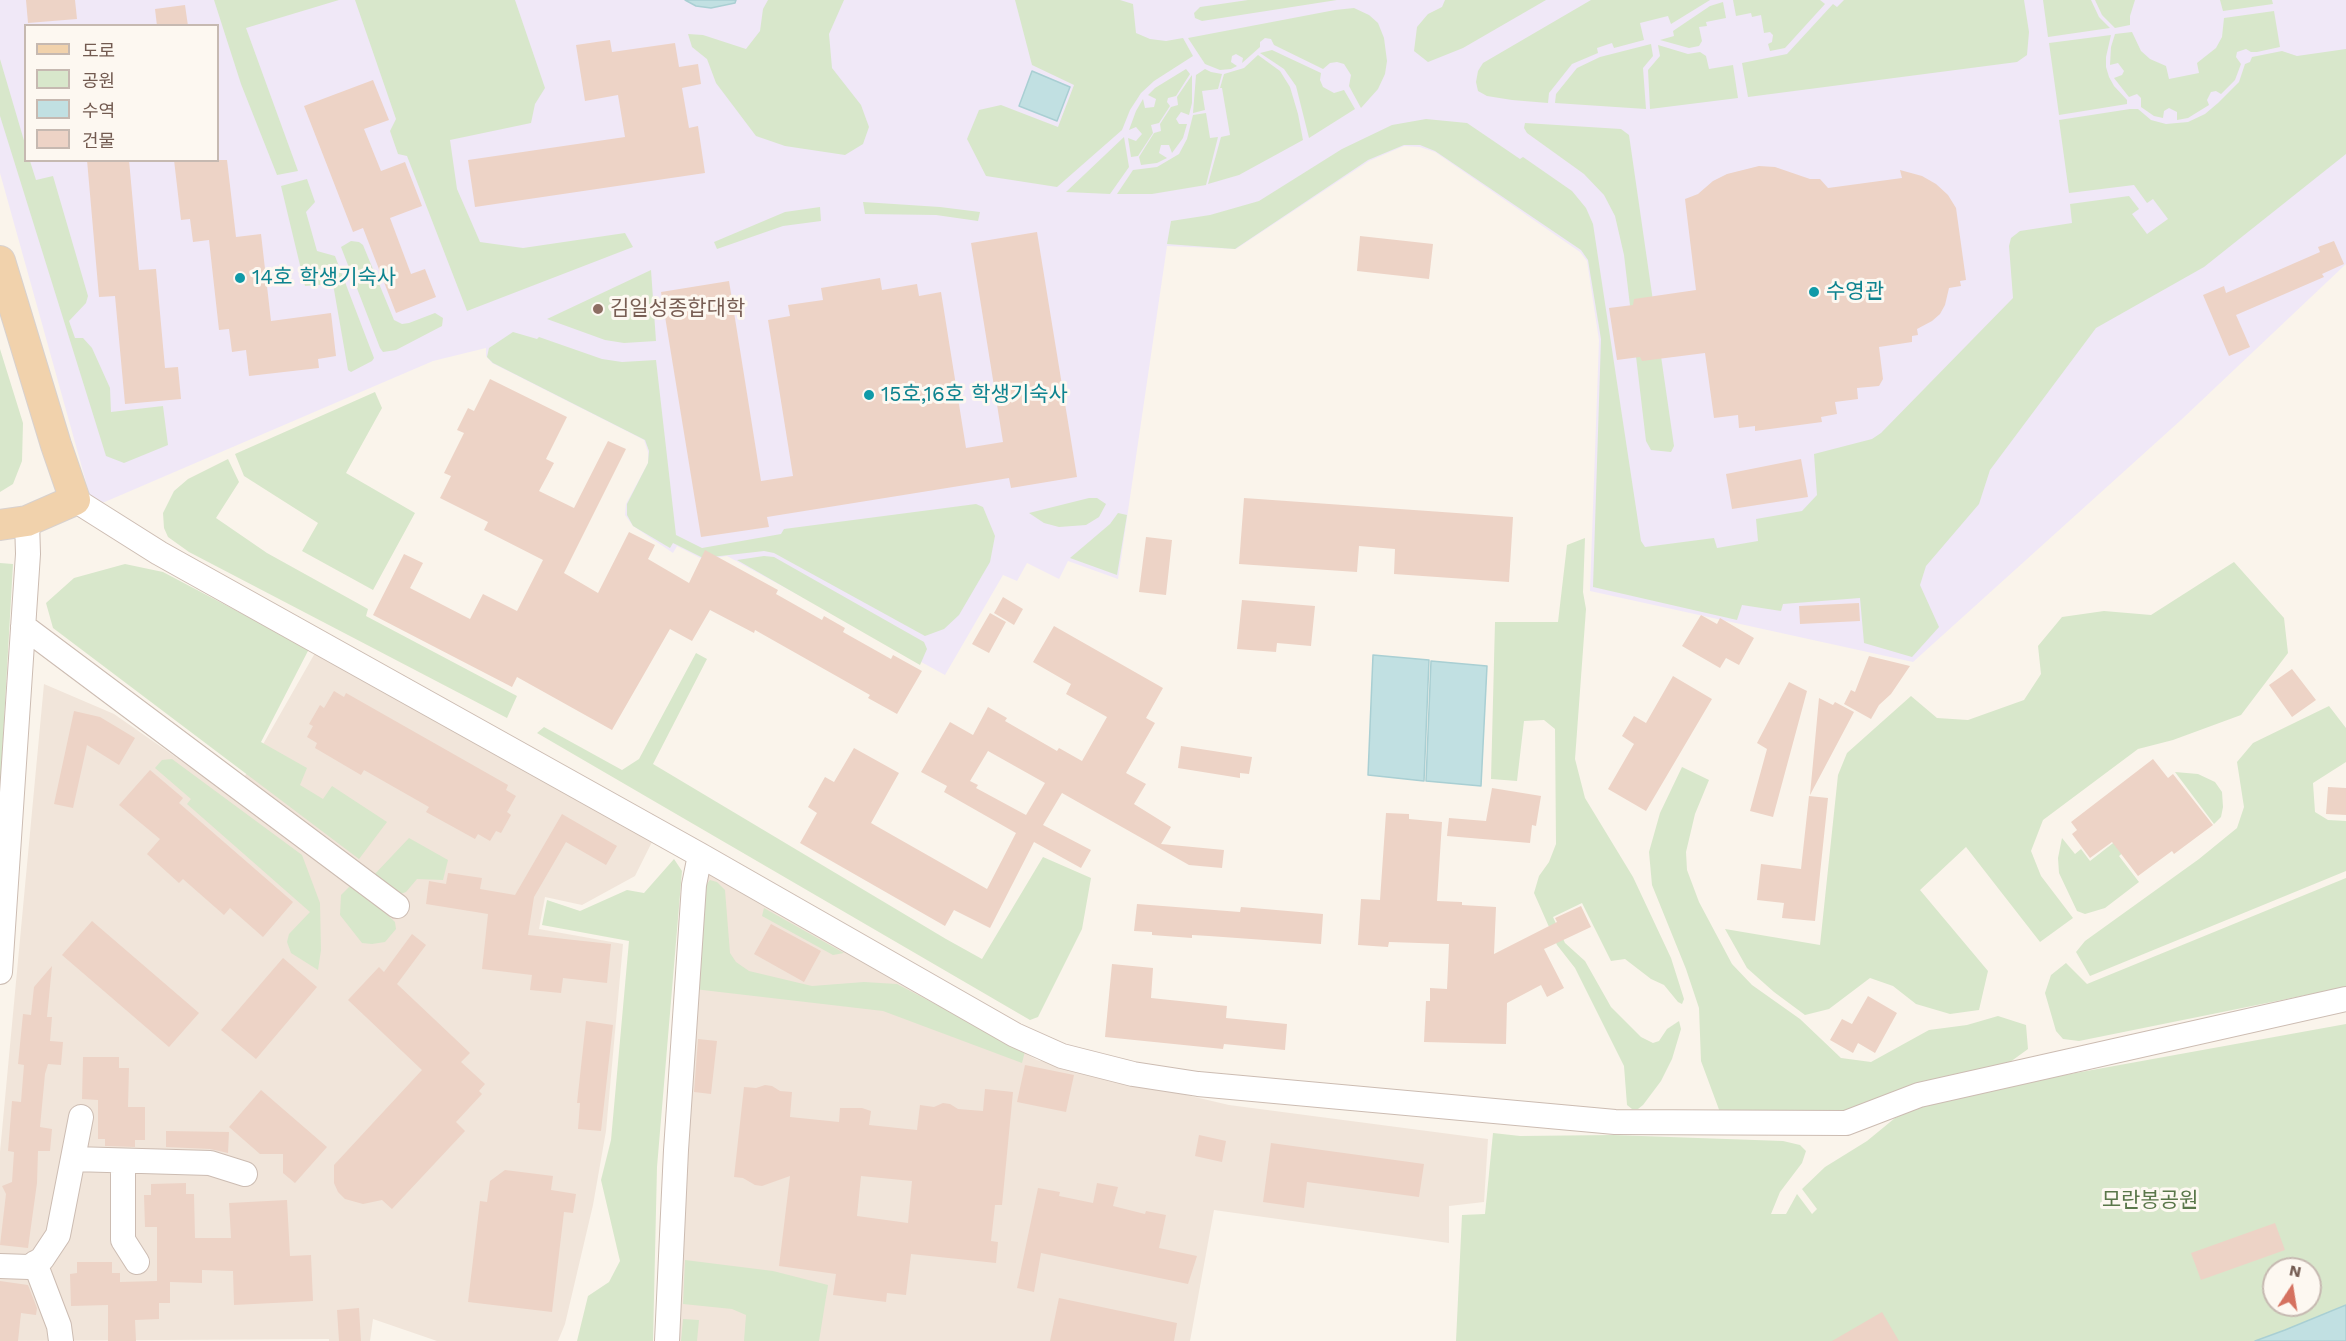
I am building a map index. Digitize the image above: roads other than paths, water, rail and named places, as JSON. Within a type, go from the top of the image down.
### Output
[{"type":"main road","points":[[0,261],[75,500],[14,523]]},
{"type":"street","points":[[75,500],[159,553],[700,855],[1014,1035],[1062,1056],[1133,1074],[1198,1084],[1635,1123],[1846,1123],[1919,1095],[2346,999]]},
{"type":"street","points":[[0,972],[28,554],[14,523]]},
{"type":"street","points":[[23,626],[397,906]]},
{"type":"street","points":[[667,1341],[694,885],[700,855]]},
{"type":"street","points":[[0,1266],[29,1267],[42,1259],[58,1234],[81,1117]]},
{"type":"street","points":[[73,1159],[210,1163],[245,1174]]},
{"type":"street","points":[[123,1161],[123,1240],[137,1262]]},
{"type":"street","points":[[35,1263],[59,1326],[61,1341]]},
{"type":"water","points":[[685,0],[736,0],[735,3],[711,8],[696,6]]},
{"type":"water","points":[[1032,71],[1070,87],[1057,121],[1019,106]]},
{"type":"water","points":[[1373,655],[1429,660],[1424,781],[1368,775]]},
{"type":"water","points":[[1431,661],[1487,666],[1481,786],[1426,781]]},
{"type":"water","points":[[2346,1305],[2346,1341],[2255,1341],[2322,1317],[2322,1315]]},
{"type":"place","name":"14호 학생기숙사","points":[[240,278]]},
{"type":"place","name":"수영관","points":[[1814,292]]},
{"type":"place","name":"김일성종합대학","points":[[598,309]]},
{"type":"place","name":"15호,16호 학생기숙사","points":[[869,395]]},
{"type":"park label","name":"모란봉공원","points":[[2150,1201]]}]
